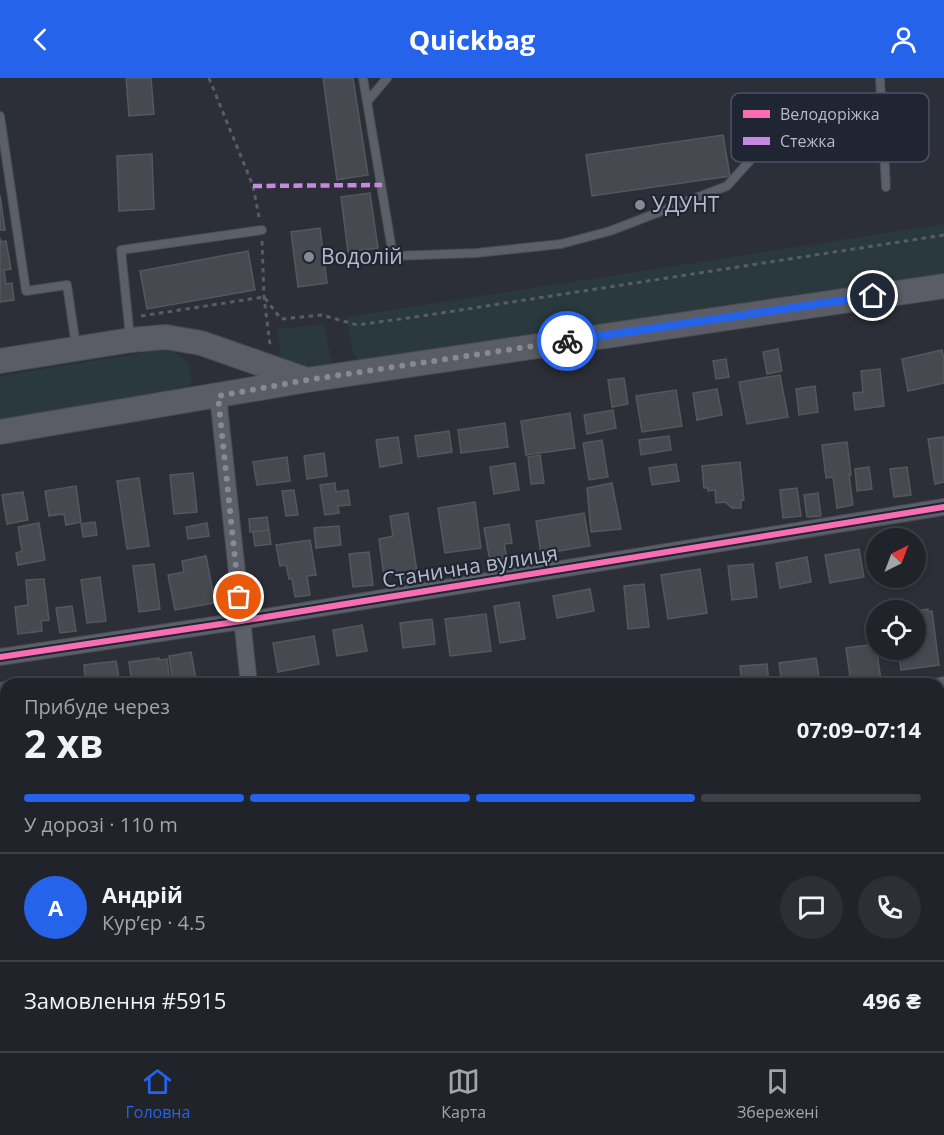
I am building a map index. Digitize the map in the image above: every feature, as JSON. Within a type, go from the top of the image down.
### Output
[{"type":"main road","points":[[0,432],[307,380],[944,285]]},
{"type":"main road","points":[[0,361],[131,340],[166,337],[201,344],[307,380]]},
{"type":"street","points":[[218,396],[248,678]]},
{"type":"street","name":"Станична вулиця","points":[[0,657],[241,621],[944,507]]},
{"type":"lane","points":[[363,78],[393,256],[476,253],[561,244],[610,231],[727,186],[749,162]]},
{"type":"lane","points":[[368,102],[387,78]]},
{"type":"lane","points":[[880,78],[881,93]]},
{"type":"lane","points":[[0,116],[26,291],[67,285],[76,349]]},
{"type":"lane","points":[[885,162],[886,187]]},
{"type":"lane","points":[[131,340],[121,250],[262,230]]},
{"type":"path","points":[[264,297],[281,319],[322,315],[357,325],[944,235]]},
{"type":"shaded area","points":[[944,224],[944,274],[375,362],[358,359],[353,353],[346,317]]},
{"type":"shaded area","points":[[324,324],[332,365],[305,371],[281,364],[278,329]]},
{"type":"shaded area","points":[[167,349],[186,361],[190,369],[192,382],[183,394],[0,422],[0,376]]},
{"type":"building","points":[[126,78],[151,78],[154,114],[129,116]]},
{"type":"building","points":[[323,78],[353,78],[368,175],[337,180]]},
{"type":"building","points":[[723,135],[730,176],[592,196],[586,155]]},
{"type":"building","points":[[152,154],[154,209],[119,211],[117,156]]},
{"type":"building","points":[[370,193],[378,248],[348,252],[341,197]]},
{"type":"building","points":[[0,195],[5,230],[0,230]]},
{"type":"building","name":"Водолій","points":[[320,228],[327,283],[298,287],[291,232]]},
{"type":"building","points":[[0,238],[1,242],[6,241],[11,269],[4,270],[6,284],[12,283],[14,300],[0,302]]},
{"type":"building","points":[[248,251],[255,290],[147,309],[140,271]]},
{"type":"building","points":[[778,349],[782,371],[767,374],[763,352]]},
{"type":"building","points":[[942,350],[944,383],[908,391],[902,359]]},
{"type":"building","points":[[726,359],[729,377],[716,379],[713,361]]},
{"type":"building","points":[[880,369],[884,406],[855,410],[853,393],[863,392],[861,371]]},
{"type":"building","points":[[780,375],[788,417],[747,424],[739,382]]},
{"type":"building","points":[[624,378],[628,404],[612,407],[608,380]]},
{"type":"building","points":[[815,386],[818,412],[799,415],[796,389]]},
{"type":"building","points":[[717,389],[722,415],[697,420],[693,393]]},
{"type":"building","points":[[676,390],[682,426],[642,432],[636,396]]},
{"type":"building","points":[[613,410],[616,428],[587,434],[584,415]]},
{"type":"building","points":[[570,413],[575,448],[526,455],[521,421]]},
{"type":"building","points":[[505,423],[508,447],[461,453],[458,430]]},
{"type":"building","points":[[449,431],[452,452],[418,457],[415,436]]},
{"type":"building","points":[[669,436],[671,450],[641,455],[639,440]]},
{"type":"building","points":[[398,437],[402,463],[380,467],[376,440]]},
{"type":"building","points":[[944,437],[944,482],[935,484],[928,439]]},
{"type":"building","points":[[602,440],[608,477],[589,480],[583,443]]},
{"type":"building","points":[[847,442],[853,505],[837,508],[833,477],[826,478],[822,445]]},
{"type":"building","points":[[324,453],[327,476],[307,479],[304,456]]},
{"type":"building","points":[[540,455],[544,483],[531,484],[528,457]]},
{"type":"building","points":[[287,457],[290,481],[257,485],[253,462]]},
{"type":"building","points":[[740,462],[744,500],[741,501],[741,508],[732,508],[725,502],[716,503],[715,490],[708,491],[708,488],[704,488],[702,466]]},
{"type":"building","points":[[515,463],[519,490],[494,494],[490,467]]},
{"type":"building","points":[[676,464],[679,481],[652,485],[649,468]]},
{"type":"building","points":[[869,467],[872,489],[857,491],[855,469]]},
{"type":"building","points":[[907,467],[911,495],[894,497],[890,469]]},
{"type":"building","points":[[193,473],[197,512],[174,514],[170,475]]},
{"type":"building","points":[[139,478],[149,546],[127,549],[117,481]]},
{"type":"building","points":[[335,483],[336,492],[348,490],[350,505],[338,506],[339,513],[325,515],[320,485]]},
{"type":"building","points":[[612,483],[621,529],[591,532],[587,488]]},
{"type":"building","points":[[76,486],[81,522],[66,525],[64,514],[49,516],[45,491]]},
{"type":"building","points":[[797,488],[801,516],[783,518],[780,490]]},
{"type":"building","points":[[294,490],[298,515],[286,516],[282,491]]},
{"type":"building","points":[[23,492],[28,520],[7,524],[2,495]]},
{"type":"building","points":[[818,493],[821,516],[807,517],[804,495]]},
{"type":"building","points":[[475,502],[481,548],[445,553],[438,508]]},
{"type":"building","points":[[408,513],[418,578],[401,581],[400,576],[394,574],[384,576],[379,539],[393,536],[390,516]]},
{"type":"building","points":[[584,513],[590,546],[541,554],[536,521]]},
{"type":"building","points":[[267,517],[269,530],[250,532],[249,519]]},
{"type":"building","points":[[95,522],[97,535],[83,537],[81,524]]},
{"type":"building","points":[[39,523],[45,560],[18,565],[16,553],[22,551],[18,527]]},
{"type":"building","points":[[207,523],[209,536],[188,539],[186,527]]},
{"type":"building","points":[[509,524],[512,543],[504,544],[507,558],[490,561],[484,528]]},
{"type":"building","points":[[339,526],[341,545],[316,548],[314,528]]},
{"type":"building","points":[[269,530],[271,544],[255,546],[253,532]]},
{"type":"building","points":[[310,540],[316,575],[307,576],[310,595],[295,597],[292,579],[289,579],[286,565],[280,566],[276,545]]},
{"type":"building","points":[[859,549],[864,577],[830,583],[825,555]]},
{"type":"building","points":[[369,552],[373,585],[353,587],[349,554]]},
{"type":"building","points":[[206,556],[215,603],[175,610],[168,575],[184,572],[182,561]]},
{"type":"building","points":[[807,557],[811,582],[780,588],[776,563]]},
{"type":"building","points":[[154,564],[160,609],[139,612],[133,566]]},
{"type":"building","points":[[753,564],[757,597],[732,600],[728,566]]},
{"type":"building","points":[[700,569],[707,613],[668,619],[661,575]]},
{"type":"building","points":[[100,577],[106,621],[87,623],[81,580]]},
{"type":"building","points":[[44,579],[49,620],[41,621],[42,631],[18,634],[15,607],[28,605],[26,580]]},
{"type":"building","points":[[644,584],[649,627],[628,629],[624,586]]},
{"type":"building","points":[[590,589],[594,611],[557,618],[553,596]]},
{"type":"building","points":[[519,602],[525,639],[500,643],[494,606]]},
{"type":"building","points":[[72,606],[76,631],[60,633],[56,608]]},
{"type":"building","points":[[926,609],[928,612],[932,611],[939,665],[901,670],[900,660],[926,660]]},
{"type":"building","points":[[486,614],[491,651],[450,656],[445,619]]},
{"type":"building","points":[[432,619],[435,644],[403,648],[400,623]]},
{"type":"building","points":[[362,625],[367,651],[337,656],[333,630]]},
{"type":"building","points":[[314,636],[319,664],[278,672],[273,643]]},
{"type":"building","points":[[866,645],[866,660],[878,660],[881,678],[850,678],[846,648]]},
{"type":"building","points":[[191,652],[196,678],[172,678],[169,656]]},
{"type":"building","points":[[816,658],[819,678],[781,678],[779,663]]},
{"type":"building","points":[[167,659],[169,678],[131,678],[129,662]]},
{"type":"building","points":[[116,661],[119,678],[105,678],[105,676],[85,678],[84,665]]},
{"type":"building","points":[[767,664],[768,678],[741,678],[740,666]]},
{"type":"marked path","points":[[253,186],[382,185]]},
{"type":"cycle path","points":[[0,657],[241,621],[944,507]]},
{"type":"way so far","points":[[239,597],[218,396],[307,380],[567,341]]},
{"type":"place","name":"УДУНТ","points":[[640,205]]},
{"type":"place","name":"Водолій","points":[[309,257]]},
{"type":"route","points":[[567,341],[873,296]]}]
